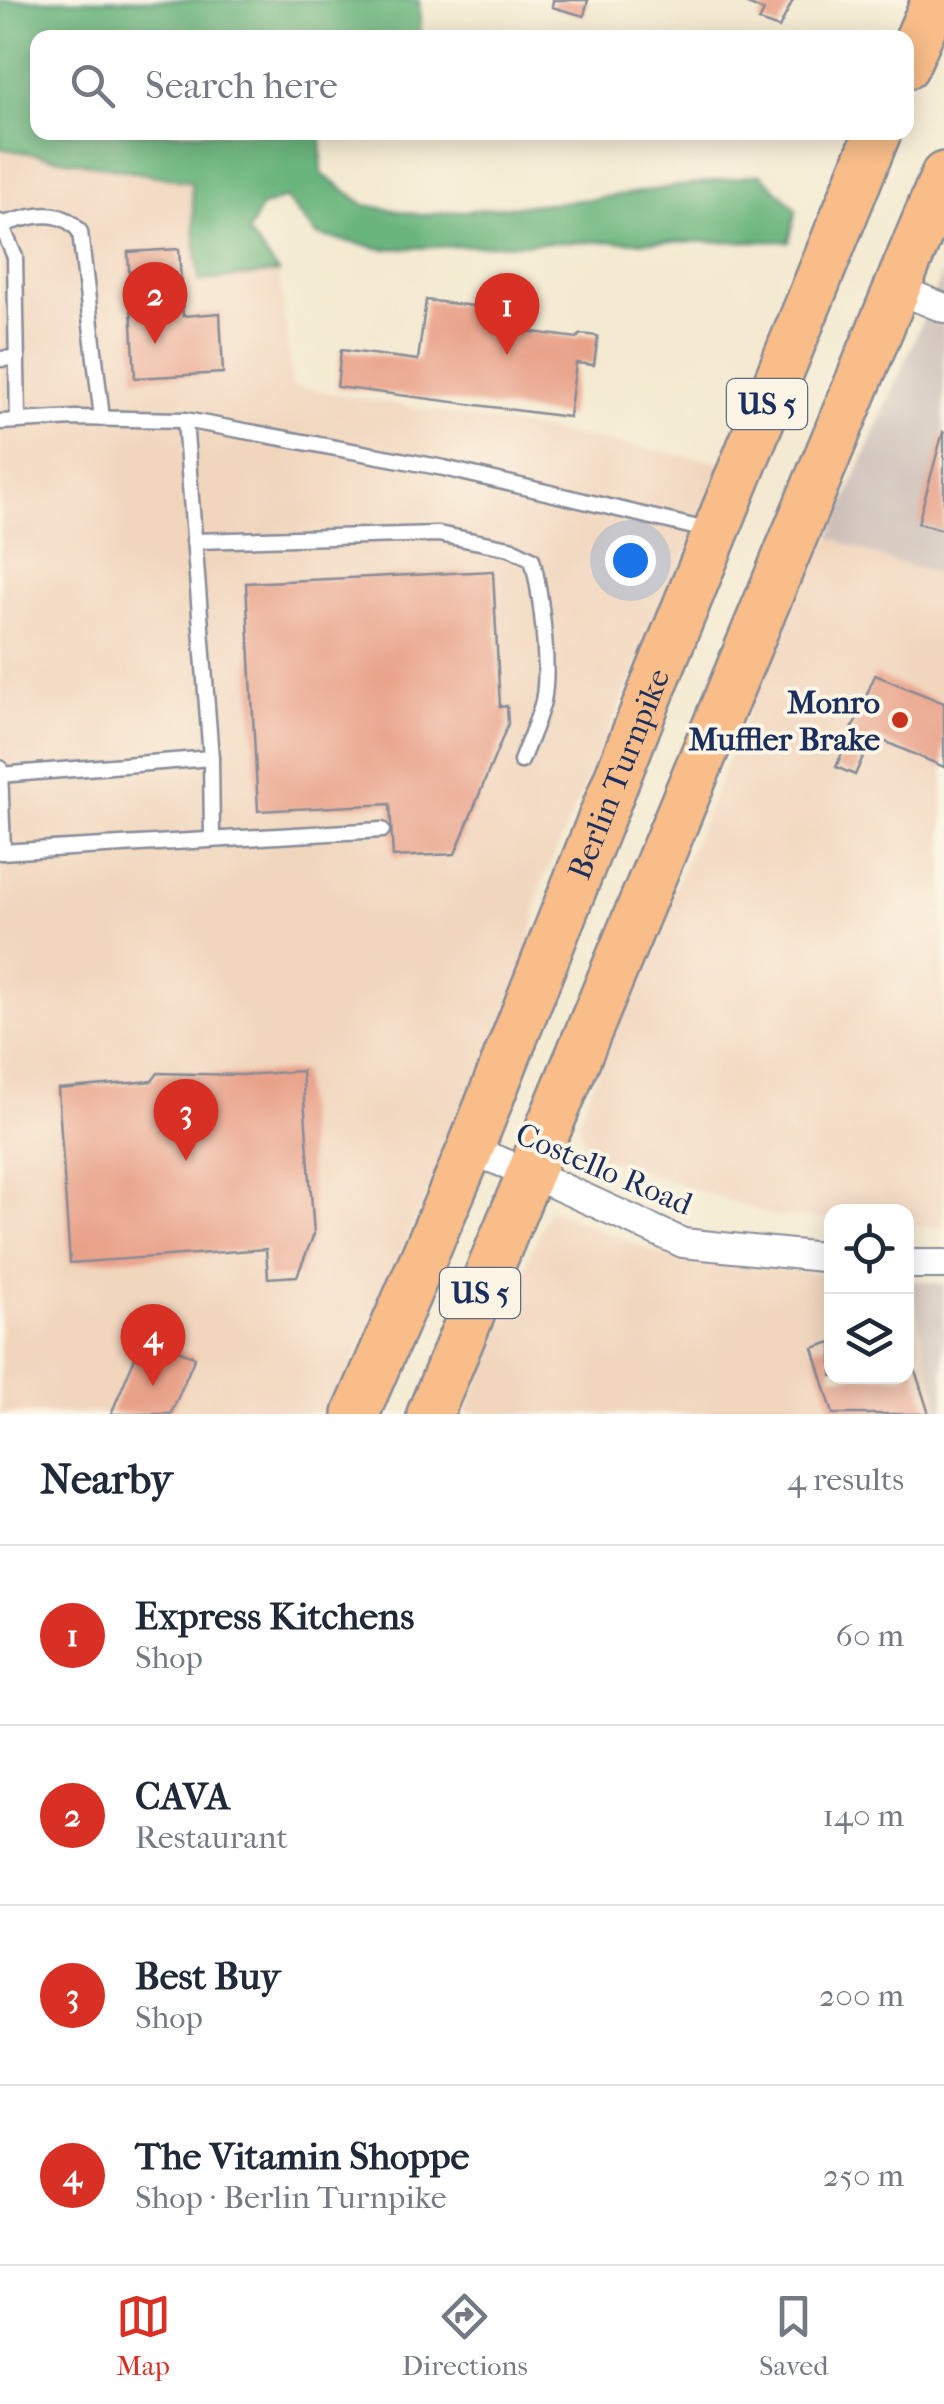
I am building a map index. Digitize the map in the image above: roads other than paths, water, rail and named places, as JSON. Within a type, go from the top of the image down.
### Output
[{"type":"highway","points":[[914,47],[934,0]]},
{"type":"highway","name":"Berlin Turnpike","points":[[356,1414],[470,1150],[875,140]]},
{"type":"highway","name":"Berlin Turnpike","points":[[430,1414],[944,175]]},
{"type":"highway","points":[[716,532],[788,552]]},
{"type":"street","points":[[897,289],[944,308]]},
{"type":"street","name":"Costello Road","points":[[470,1150],[530,1172],[683,1244],[824,1257]]},
{"type":"street","points":[[914,1264],[944,1264]]},
{"type":"lane","points":[[18,421],[15,258],[2,223],[55,215],[70,219],[80,232],[102,418]]},
{"type":"lane","points":[[0,359],[17,358]]},
{"type":"lane","points":[[0,422],[185,420],[512,482],[716,532]]},
{"type":"lane","points":[[185,420],[211,758],[212,838]]},
{"type":"lane","points":[[194,541],[438,534],[510,548],[532,559],[539,583],[545,684],[543,702],[521,761]]},
{"type":"lane","points":[[0,775],[211,758]]},
{"type":"lane","points":[[0,766],[1,852],[382,830]]},
{"type":"place","name":"CAVA","points":[[155,344]]},
{"type":"place","name":"Express Kitchens","points":[[507,355]]},
{"type":"place","name":"Monro Muffler Brake","points":[[900,720]]},
{"type":"place","name":"Best Buy","points":[[186,1161]]},
{"type":"place","name":"The Vitamin Shoppe","points":[[153,1386]]}]
